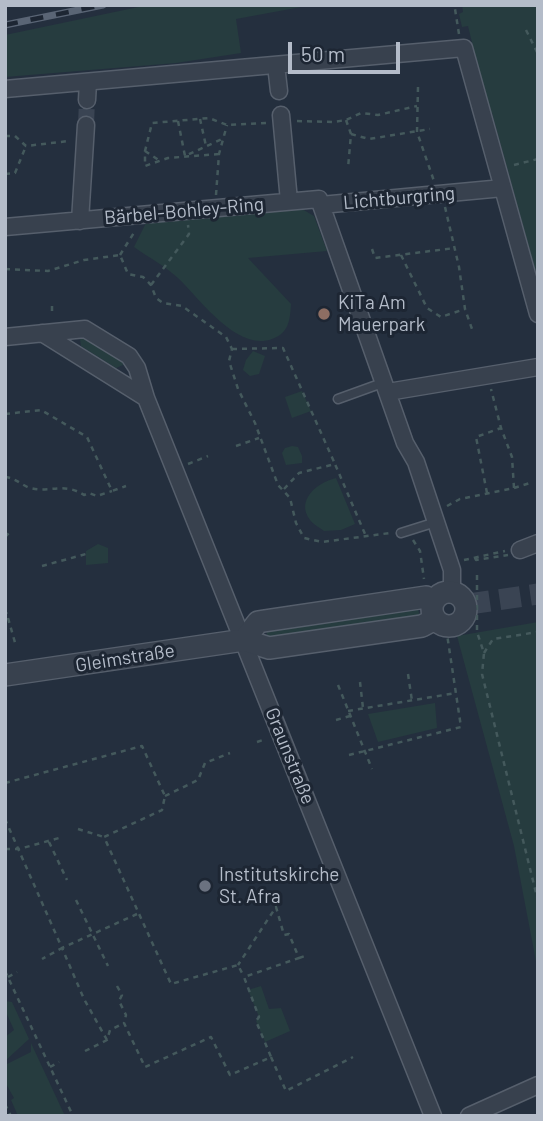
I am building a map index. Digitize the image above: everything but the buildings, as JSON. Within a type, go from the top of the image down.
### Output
[{"type":"street","points":[[5,89],[464,48],[538,314]]},
{"type":"street","points":[[276,65],[279,91]]},
{"type":"street","points":[[87,100],[88,82]]},
{"type":"street","name":"Bärbel-Bohley-Ring","points":[[281,119],[289,201]]},
{"type":"street","name":"Bärbel-Bohley-Ring","points":[[80,221],[86,131]]},
{"type":"street","name":"Lichtburgring","points":[[450,609],[452,570],[321,205],[503,188]]},
{"type":"street","name":"Bärbel-Bohley-Ring","points":[[5,227],[289,201],[319,199],[321,205]]},
{"type":"street","name":"Graunstraße","points":[[5,337],[85,329],[129,356],[134,362],[146,398],[433,1116]]},
{"type":"street","points":[[42,334],[146,398]]},
{"type":"street","points":[[387,387],[538,367]]},
{"type":"street","points":[[515,550],[538,543]]},
{"type":"street","name":"Gleimstraße","points":[[5,675],[244,640],[258,622],[264,621],[426,597],[450,609]]},
{"type":"street","points":[[469,1116],[538,1085]]},
{"type":"lane","points":[[338,398],[387,387]]},
{"type":"lane","points":[[401,533],[436,522]]},
{"type":"path","points":[[460,5],[456,9],[456,18],[464,48]]},
{"type":"path","points":[[526,30],[538,54]]},
{"type":"path","points":[[418,87],[417,132],[440,194],[455,248],[465,309],[472,328]]},
{"type":"path","points":[[301,121],[346,120],[360,114],[378,115],[417,106]]},
{"type":"path","points":[[219,154],[185,156],[145,166],[145,151],[152,123],[209,118],[227,125],[281,119]]},
{"type":"path","points":[[200,120],[206,146]]},
{"type":"path","points":[[346,120],[351,134],[348,168]]},
{"type":"path","points":[[178,121],[185,156]]},
{"type":"path","points":[[216,193],[219,154],[227,125]]},
{"type":"path","points":[[351,134],[369,139],[430,129]]},
{"type":"path","points":[[5,136],[15,136],[26,146],[68,141],[86,131]]},
{"type":"path","points":[[185,156],[224,138]]},
{"type":"path","points":[[5,174],[15,173],[26,146]]},
{"type":"path","points":[[145,151],[160,161]]},
{"type":"path","points":[[497,169],[538,159]]},
{"type":"path","points":[[151,285],[189,234],[187,211]]},
{"type":"path","points":[[5,268],[48,271],[120,255],[145,215]]},
{"type":"path","points":[[372,249],[375,258],[455,248]]},
{"type":"path","points":[[120,255],[128,274],[143,277],[151,285],[156,298],[163,303],[182,306],[226,337],[232,349],[229,361],[238,389],[278,485],[290,498],[296,523],[304,538],[322,542],[347,540],[365,534],[401,533],[414,541],[420,551],[424,581]]},
{"type":"path","points":[[401,255],[427,308],[441,317],[465,309]]},
{"type":"path","points":[[48,271],[49,278]]},
{"type":"path","points":[[52,306],[52,313]]},
{"type":"path","points":[[232,349],[283,348],[365,534]]},
{"type":"path","points":[[488,375],[501,428],[512,457],[514,488]]},
{"type":"path","points":[[5,414],[41,410],[87,437],[112,491]]},
{"type":"path","points":[[487,493],[476,437],[501,428]]},
{"type":"path","points":[[236,446],[260,438]]},
{"type":"path","points":[[175,469],[208,456]]},
{"type":"path","points":[[284,489],[299,473],[335,464]]},
{"type":"path","points":[[5,477],[16,478],[28,487],[60,487],[76,490],[84,495],[89,493],[97,496],[126,486]]},
{"type":"path","points":[[445,508],[460,499],[530,483]]},
{"type":"path","points":[[5,537],[10,532]]},
{"type":"path","points":[[475,556],[476,561],[513,555],[515,550]]},
{"type":"path","points":[[464,560],[515,550]]},
{"type":"path","points":[[42,566],[86,554]]},
{"type":"path","points":[[477,575],[477,632],[484,653],[482,674],[538,901]]},
{"type":"path","points":[[349,755],[461,727],[450,609]]},
{"type":"path","points":[[7,614],[16,646]]},
{"type":"path","points":[[484,653],[494,639],[538,632]]},
{"type":"path","points":[[408,674],[412,701]]},
{"type":"path","points":[[359,682],[363,708]]},
{"type":"path","points":[[338,685],[372,769]]},
{"type":"path","points":[[348,711],[456,693]]},
{"type":"path","points":[[336,720],[351,716]]},
{"type":"path","points":[[257,743],[263,740]]},
{"type":"path","points":[[5,783],[142,746],[165,796],[162,810],[104,837],[78,829]]},
{"type":"path","points":[[165,796],[198,780],[205,763],[230,753]]},
{"type":"path","points":[[5,819],[84,999],[107,1040]]},
{"type":"path","points":[[104,837],[171,984],[238,965],[276,907],[284,935],[289,934],[299,958]]},
{"type":"path","points":[[5,849],[19,849],[59,838]]},
{"type":"path","points":[[48,841],[67,880]]},
{"type":"path","points":[[76,900],[108,966]]},
{"type":"path","points":[[42,959],[138,913]]},
{"type":"path","points":[[244,977],[308,955]]},
{"type":"path","points":[[238,965],[259,1017],[256,1021],[285,1091],[353,1057]]},
{"type":"path","points":[[5,971],[73,1116]]},
{"type":"path","points":[[8,977],[17,972]]},
{"type":"path","points":[[117,986],[122,995],[119,1001],[126,1015],[124,1023],[145,1067],[211,1037],[230,1075],[271,1057]]},
{"type":"path","points":[[85,1051],[107,1040],[110,1030],[124,1023]]},
{"type":"path","points":[[50,1066],[59,1062]]},
{"type":"path","points":[[5,1104],[11,1116]]},
{"type":"green space","points":[[148,5],[312,5],[236,19],[241,53],[176,63],[5,77],[5,35]]},
{"type":"green space","points":[[462,5],[538,5],[538,280],[492,113],[489,112],[468,26],[462,27],[459,14],[463,12]]},
{"type":"green space","points":[[302,209],[314,216],[327,251],[248,258],[291,304],[285,330],[272,339],[259,341],[233,331],[173,274],[134,247],[146,223]]},
{"type":"green space","points":[[85,337],[122,360],[123,365],[116,368],[81,346],[80,339]]},
{"type":"green space","points":[[253,351],[265,356],[259,374],[250,376],[243,370]]},
{"type":"green space","points":[[302,391],[311,411],[292,418],[285,397]]},
{"type":"green space","points":[[298,447],[302,463],[286,465],[282,453],[285,448]]},
{"type":"green space","points":[[336,478],[355,524],[341,530],[324,531],[310,520],[305,506],[316,488]]},
{"type":"green space","points":[[98,544],[108,548],[108,563],[86,565],[86,551]]},
{"type":"green space","points":[[417,606],[420,616],[267,638],[267,629]]},
{"type":"green space","points":[[538,622],[538,972],[514,846],[457,636]]},
{"type":"green space","points":[[435,703],[437,728],[378,742],[368,714]]},
{"type":"green space","points":[[261,986],[269,1009],[281,1008],[290,1031],[265,1042],[248,990]]},
{"type":"green space","points":[[5,1001],[12,1002],[29,1039],[5,1061],[5,1037],[14,1030],[5,1010]]},
{"type":"green space","points":[[31,1043],[65,1116],[18,1116],[11,1100],[14,1098],[5,1082],[5,1065],[31,1052]]},
{"type":"tunnel","points":[[86,125],[87,100]]},
{"type":"tunnel","points":[[469,604],[538,594]]},
{"type":"railway","points":[[5,25],[103,5]]},
{"type":"place","name":"KiTa Am Mauerpark","points":[[324,314]]},
{"type":"place","name":"Institutskirche St. Afra","points":[[205,886]]}]
